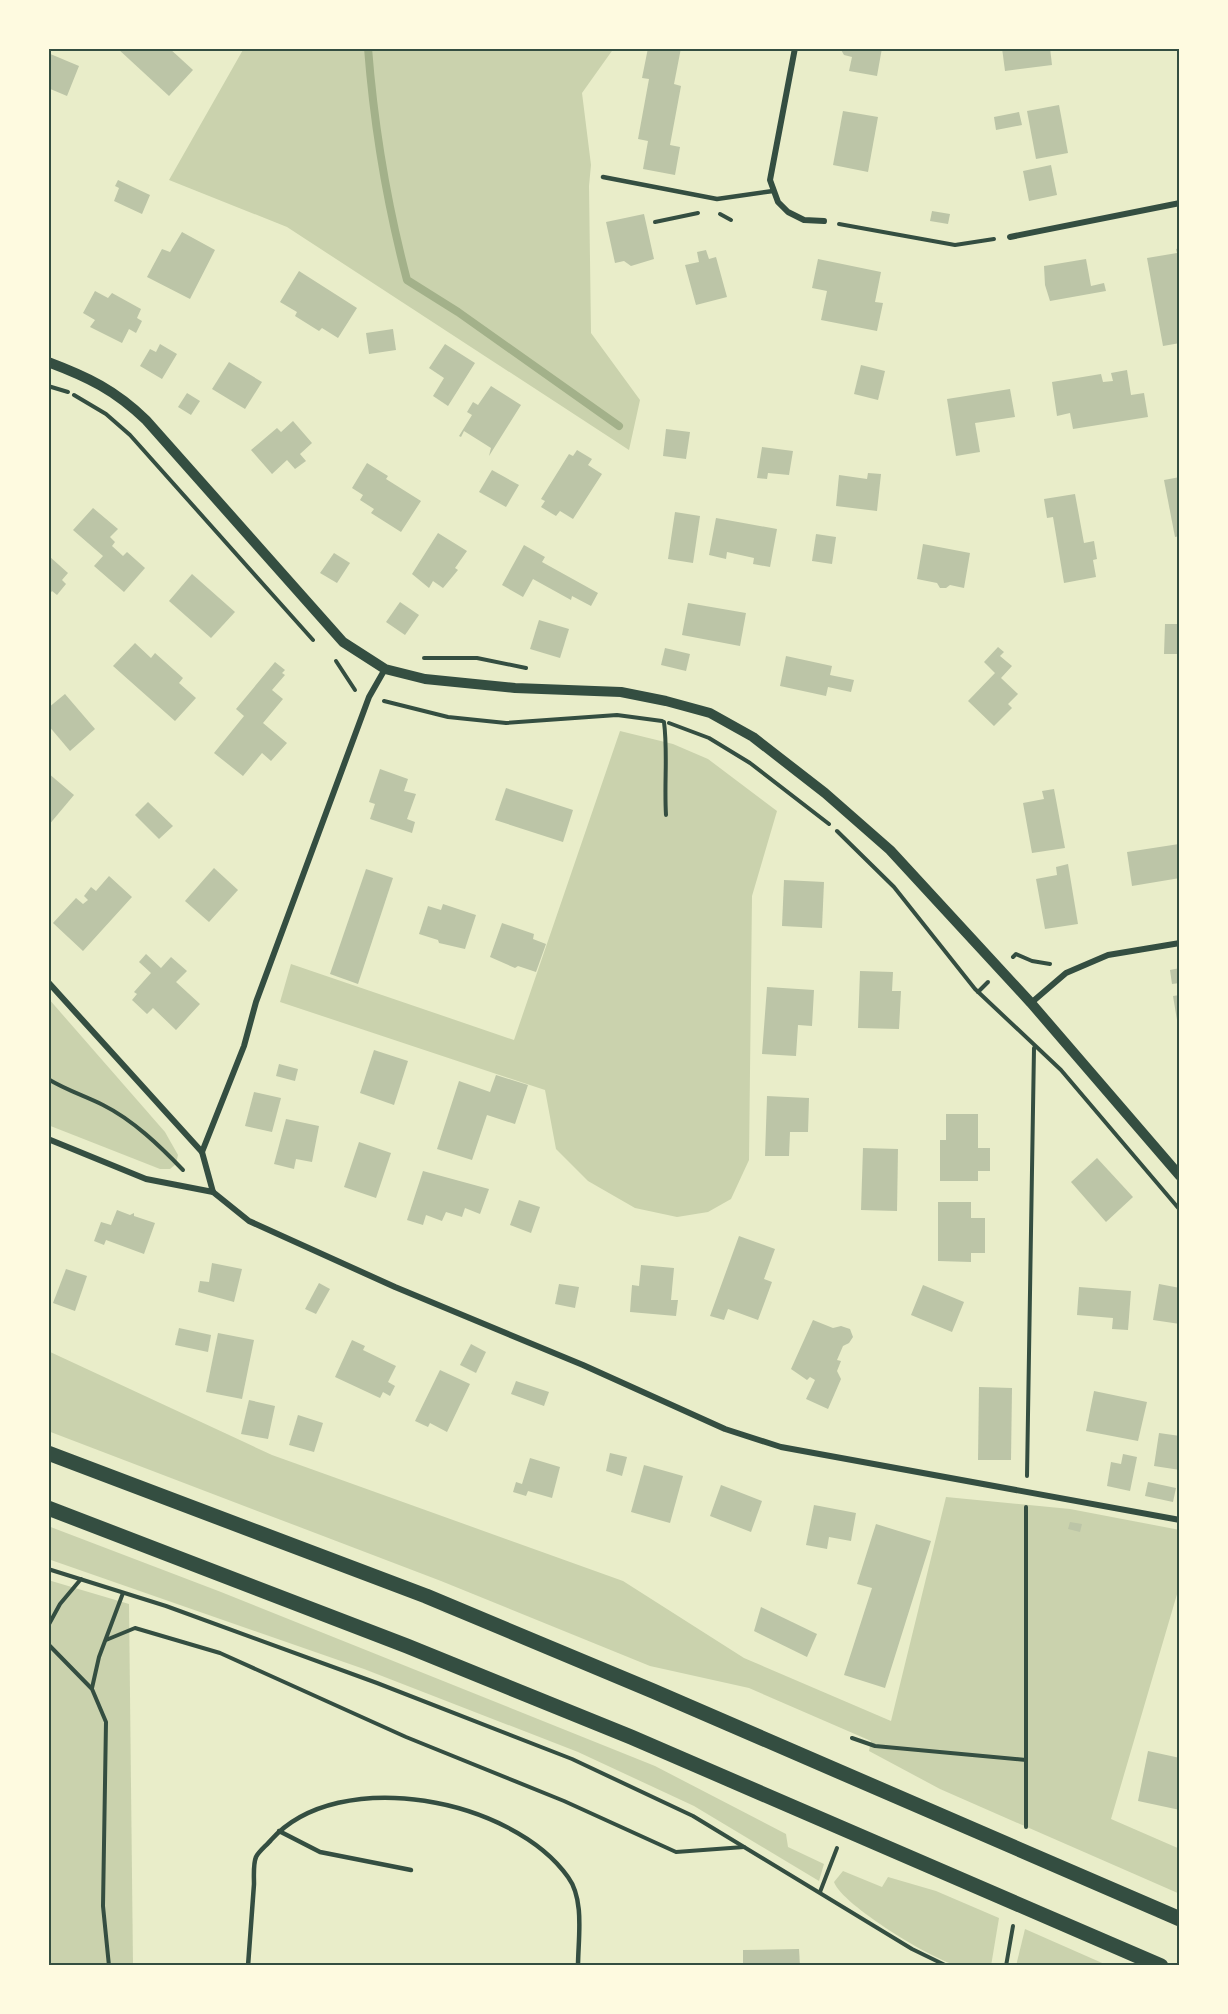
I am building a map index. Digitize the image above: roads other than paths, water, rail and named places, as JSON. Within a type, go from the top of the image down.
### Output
[{"type":"main road","points":[[48,1453],[426,1596],[664,1695],[1180,1919]]},
{"type":"main road","points":[[48,1508],[297,1603],[631,1737],[1161,1966]]},
{"type":"street","points":[[795,48],[771,174],[772,191],[778,202],[788,212],[804,220],[824,221]]},
{"type":"street","points":[[1010,237],[1180,203]]},
{"type":"street","points":[[48,362],[89,377],[122,397],[146,420],[344,642],[385,669],[424,679],[515,688],[621,692],[666,700],[710,713],[753,737],[825,793],[891,850],[1031,1003],[1180,1176]]},
{"type":"street","points":[[202,1152],[244,1046],[256,1002],[369,697],[385,669]]},
{"type":"street","points":[[1031,1003],[1066,973],[1108,955],[1180,943]]},
{"type":"street","points":[[48,982],[202,1152],[213,1192]]},
{"type":"street","points":[[48,1139],[146,1179],[213,1192],[249,1221],[395,1287],[585,1365],[725,1429],[781,1447],[1180,1520]]},
{"type":"lane","points":[[603,177],[717,199],[772,191]]},
{"type":"lane","points":[[248,1966],[255,1858],[279,1831],[318,1808],[367,1798],[410,1797],[448,1806],[506,1826],[538,1848],[570,1878],[578,1898],[578,1966]]},
{"type":"lane","points":[[279,1831],[320,1852],[411,1870]]},
{"type":"waterway","points":[[368,48],[382,165],[407,280],[458,312],[619,426]]}]
